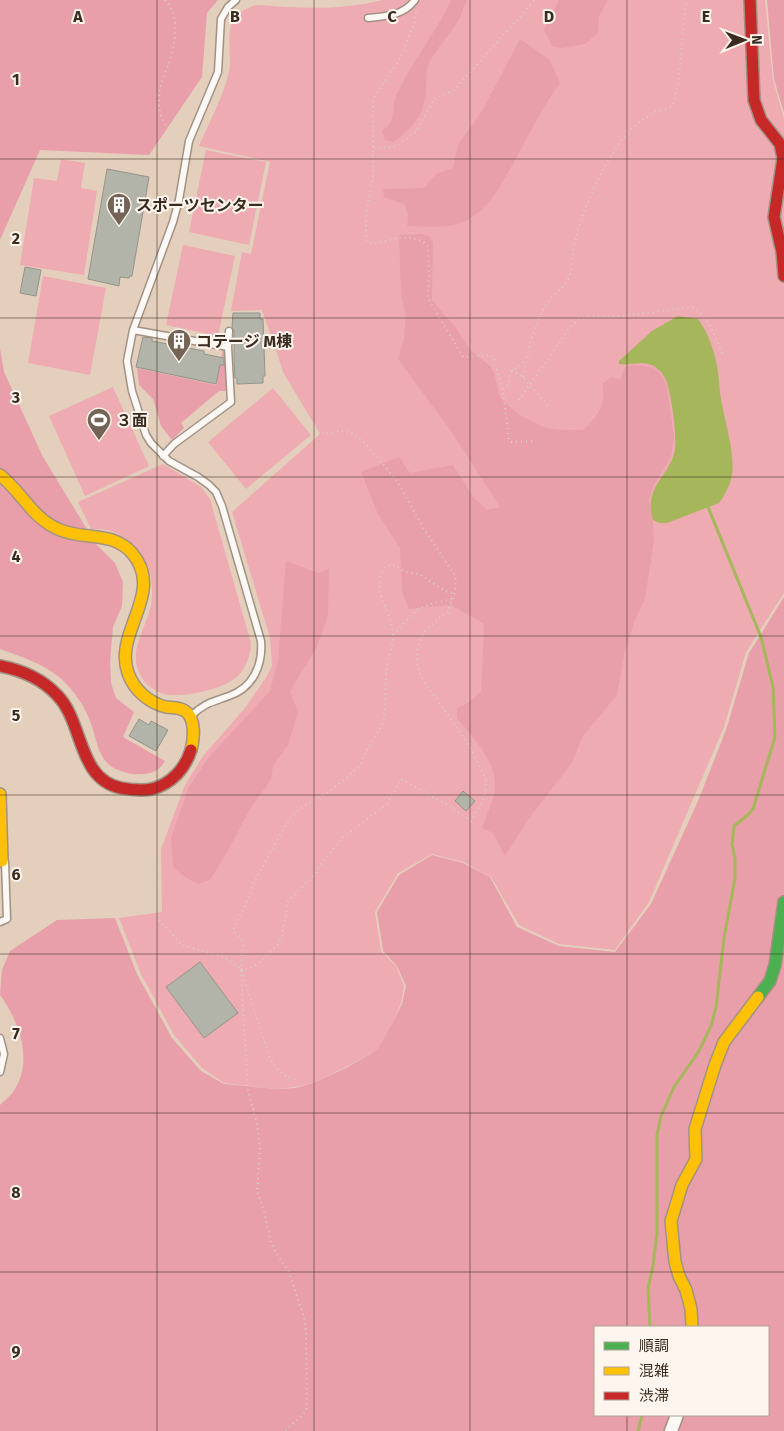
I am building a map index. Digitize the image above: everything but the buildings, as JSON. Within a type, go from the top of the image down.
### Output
[{"type":"street","points":[[750,0],[754,100],[761,120],[780,144],[783,158],[774,217],[782,252],[784,276]]},
{"type":"street","points":[[0,475],[15,488],[30,509],[48,524],[71,534],[99,535],[112,539],[125,546],[134,556],[141,569],[144,590],[125,650],[126,667],[138,691],[152,702],[181,709],[190,716],[193,732],[192,748],[183,767],[176,775],[163,784],[149,790],[138,791],[117,788],[100,777],[89,765],[82,750],[74,720],[58,696],[45,684],[29,674],[0,666]]},
{"type":"street","points":[[0,794],[4,861]]},
{"type":"street","points":[[692,1326],[691,1309],[686,1290],[675,1262],[671,1221],[682,1185],[696,1159],[695,1129],[724,1042],[770,981],[775,965],[784,902]]},
{"type":"street","points":[[671,1431],[677,1416]]},
{"type":"lane","points":[[190,716],[203,706],[237,693],[249,683],[261,661],[262,641],[222,506],[216,492],[198,476],[163,456],[156,450],[146,435],[129,379],[128,352],[133,330],[173,222],[179,200],[189,141],[218,72],[221,19],[228,7],[236,0]]},
{"type":"lane","points":[[368,18],[400,13],[416,3]]},
{"type":"lane","points":[[133,330],[228,347]]},
{"type":"lane","points":[[163,456],[174,444],[231,402],[228,347],[230,332]]},
{"type":"lane","points":[[0,922],[7,919],[4,861]]},
{"type":"lane","points":[[0,1038],[4,1054],[0,1072]]},
{"type":"path","points":[[165,0],[174,18],[175,32],[172,55],[160,88],[160,113],[168,130],[176,136],[189,141]]},
{"type":"path","points":[[373,148],[394,147],[414,134],[434,99],[454,90],[535,0]]},
{"type":"path","points":[[523,378],[526,360],[544,309],[548,301],[560,290],[568,278],[575,242],[585,209],[603,168],[623,137],[644,119],[655,112],[669,108],[674,103],[679,76],[686,0]]},
{"type":"path","points":[[416,3],[415,21],[400,59],[373,99],[372,176],[365,220],[366,240],[374,244],[396,238],[410,238],[425,243],[428,247],[429,301],[461,356],[465,358],[490,355],[494,357],[503,389],[509,440],[511,442],[532,441]]},
{"type":"path","points":[[518,400],[570,327],[584,317],[624,316],[692,307],[702,314],[709,323],[724,356]]},
{"type":"path","points":[[503,389],[507,387],[512,370],[526,360]]},
{"type":"path","points":[[512,370],[523,378],[548,406]]},
{"type":"path","points":[[241,969],[250,968],[258,964],[278,944],[282,936],[290,898],[316,874],[323,861],[342,838],[387,804],[401,780],[451,807],[471,821],[482,804],[486,784],[482,771],[469,745],[423,680],[417,666],[416,654],[419,642],[429,626],[442,615],[448,613],[455,594],[456,580],[454,574],[424,529],[397,481],[366,444],[350,432],[341,431],[325,434],[302,411]]},
{"type":"path","points":[[286,1431],[303,1415],[307,1407],[306,1332],[304,1317],[288,1270],[272,1243],[257,1192],[260,1148],[257,1124],[248,1090],[241,969],[243,945],[240,937],[233,930],[254,882],[288,821],[302,807],[322,796],[358,769],[367,749],[379,731],[384,718],[386,672],[393,639],[393,627],[379,590],[379,578],[385,567],[393,565],[405,572],[419,574],[445,591],[455,594]]},
{"type":"path","points":[[393,639],[401,624],[418,609],[452,599]]},
{"type":"path","points":[[135,856],[148,856],[153,861],[156,915],[164,928],[182,945],[224,956],[241,969],[270,1058],[284,1075],[297,1079]]},
{"type":"shaded area","points":[[0,0],[218,0],[207,13],[202,77],[149,155],[40,150],[0,240]]},
{"type":"shaded area","points":[[382,0],[765,0],[773,80],[784,119],[784,593],[746,652],[724,727],[649,902],[615,950],[559,944],[519,925],[491,877],[463,862],[432,854],[398,873],[375,912],[381,951],[396,966],[404,986],[401,1003],[394,1020],[377,1050],[313,1083],[295,1087],[275,1089],[224,1083],[202,1068],[174,1035],[141,974],[119,918],[162,912],[161,849],[185,785],[203,756],[245,708],[272,666],[270,638],[232,512],[320,434],[284,374],[262,310],[231,311],[242,252],[251,254],[270,162],[199,146],[226,83],[230,64],[230,28],[234,18],[239,13],[257,5],[304,8],[335,7]]},
{"type":"shaded area","points":[[451,0],[467,0],[460,18],[429,63],[425,98],[417,120],[393,142],[385,140],[382,131],[392,119],[397,94]]},
{"type":"shaded area","points":[[559,0],[608,0],[599,16],[598,33],[585,44],[563,48],[553,47],[544,30]]},
{"type":"shaded area","points":[[767,0],[784,0],[784,113],[774,79]]},
{"type":"shaded area","points":[[520,39],[549,59],[560,83],[543,108],[502,184],[481,210],[461,223],[441,227],[407,226],[408,215],[404,204],[384,197],[383,189],[424,188],[436,174],[453,168],[458,145],[482,111]]},
{"type":"shaded area","points":[[206,150],[266,162],[249,245],[189,232]]},
{"type":"shaded area","points":[[61,159],[85,163],[81,188],[97,191],[84,275],[20,265],[34,178],[57,181]]},
{"type":"shaded area","points":[[423,234],[430,237],[433,243],[432,300],[456,328],[470,350],[490,366],[494,373],[500,398],[518,414],[545,428],[583,430],[601,408],[603,383],[612,377],[620,380],[626,366],[651,367],[657,370],[663,377],[667,387],[674,436],[671,457],[654,485],[649,500],[653,520],[654,541],[645,598],[625,651],[617,695],[583,736],[571,764],[530,817],[505,856],[493,833],[482,828],[492,803],[495,788],[495,778],[492,769],[482,750],[457,718],[457,708],[468,703],[481,692],[484,624],[451,605],[409,609],[402,592],[400,548],[378,514],[361,472],[399,457],[410,473],[453,465],[474,498],[487,510],[500,507],[451,431],[398,359],[404,338],[406,316],[401,295],[399,235]]},
{"type":"shaded area","points":[[183,245],[235,256],[218,336],[166,325]]},
{"type":"shaded area","name":"３面","points":[[43,276],[106,288],[90,375],[28,363]]},
{"type":"shaded area","points":[[678,316],[698,319],[711,345],[717,366],[733,466],[727,490],[719,503],[667,523],[659,523],[653,520],[652,498],[654,490],[668,467],[675,449],[674,423],[669,390],[664,376],[653,366],[645,363],[619,364],[619,361],[652,331]]},
{"type":"shaded area","points":[[0,348],[4,372],[43,457],[96,544],[115,563],[123,582],[122,606],[113,627],[110,662],[111,683],[116,698],[134,712],[123,737],[165,761],[160,768],[151,773],[130,774],[113,768],[107,763],[100,751],[84,708],[76,695],[63,681],[38,664],[0,649]]},
{"type":"shaded area","points":[[223,349],[226,350],[227,391],[219,391],[181,423],[184,428],[172,440],[161,426],[153,399],[139,385],[137,368],[216,385]]},
{"type":"shaded area","name":"３面","points":[[113,387],[149,466],[85,496],[49,416]]},
{"type":"shaded area","points":[[273,388],[311,435],[246,489],[208,442]]},
{"type":"shaded area","points":[[163,464],[201,487],[210,499],[251,643],[247,663],[238,676],[228,683],[214,688],[183,695],[168,695],[155,690],[145,682],[138,671],[136,650],[152,596],[152,582],[146,563],[135,547],[125,538],[104,529],[91,529],[78,502]]},
{"type":"shaded area","points":[[286,561],[318,573],[329,569],[328,615],[317,647],[290,691],[298,712],[288,745],[273,766],[271,780],[251,807],[210,880],[198,884],[182,875],[173,866],[171,838],[189,787],[209,757],[270,691],[278,660]]},
{"type":"shaded area","points":[[784,597],[784,1431],[0,1431],[0,1105],[15,1090],[21,1076],[23,1064],[23,1052],[17,1027],[0,995],[2,970],[10,951],[57,920],[115,918],[137,974],[172,1038],[201,1071],[224,1084],[276,1089],[295,1088],[313,1083],[346,1068],[377,1050],[402,1004],[406,986],[397,966],[383,951],[377,912],[399,875],[432,855],[463,863],[490,877],[517,927],[559,946],[615,952],[651,904],[698,801],[726,730],[749,653]]},
{"type":"waterway","points":[[650,1326],[648,1288],[657,1233],[657,1135],[661,1116],[674,1087],[699,1051],[711,1026],[716,1007],[724,938],[735,878],[735,859],[732,844],[734,826],[753,809],[775,737],[773,687],[761,637],[708,507]]},
{"type":"waterway","points":[[638,1431],[642,1416]]},
{"type":"traffic: fast","points":[[758,997],[770,981],[775,965],[784,902]]},
{"type":"traffic: slow","points":[[0,475],[49,524],[68,533],[116,541],[132,553],[141,568],[144,583],[142,598],[127,643],[125,658],[128,673],[134,685],[148,699],[166,707],[180,709],[189,714],[193,724],[191,750]]},
{"type":"traffic: slow","points":[[0,794],[2,861]]},
{"type":"traffic: slow","points":[[692,1326],[691,1309],[686,1290],[675,1262],[671,1221],[682,1185],[696,1159],[695,1129],[715,1065],[724,1042],[758,997]]},
{"type":"traffic: jam","points":[[750,0],[754,100],[761,120],[780,144],[783,158],[774,217],[782,252],[784,276]]},
{"type":"traffic: jam","points":[[0,666],[31,676],[45,684],[57,695],[66,706],[89,762],[96,773],[107,783],[133,790],[148,790],[159,787],[176,775],[185,763],[191,750]]},
{"type":"place","name":"スポーツセンター","points":[[119,226]]},
{"type":"place","name":"コテージ M棟","points":[[179,362]]},
{"type":"place","name":"３面","points":[[99,441]]}]
